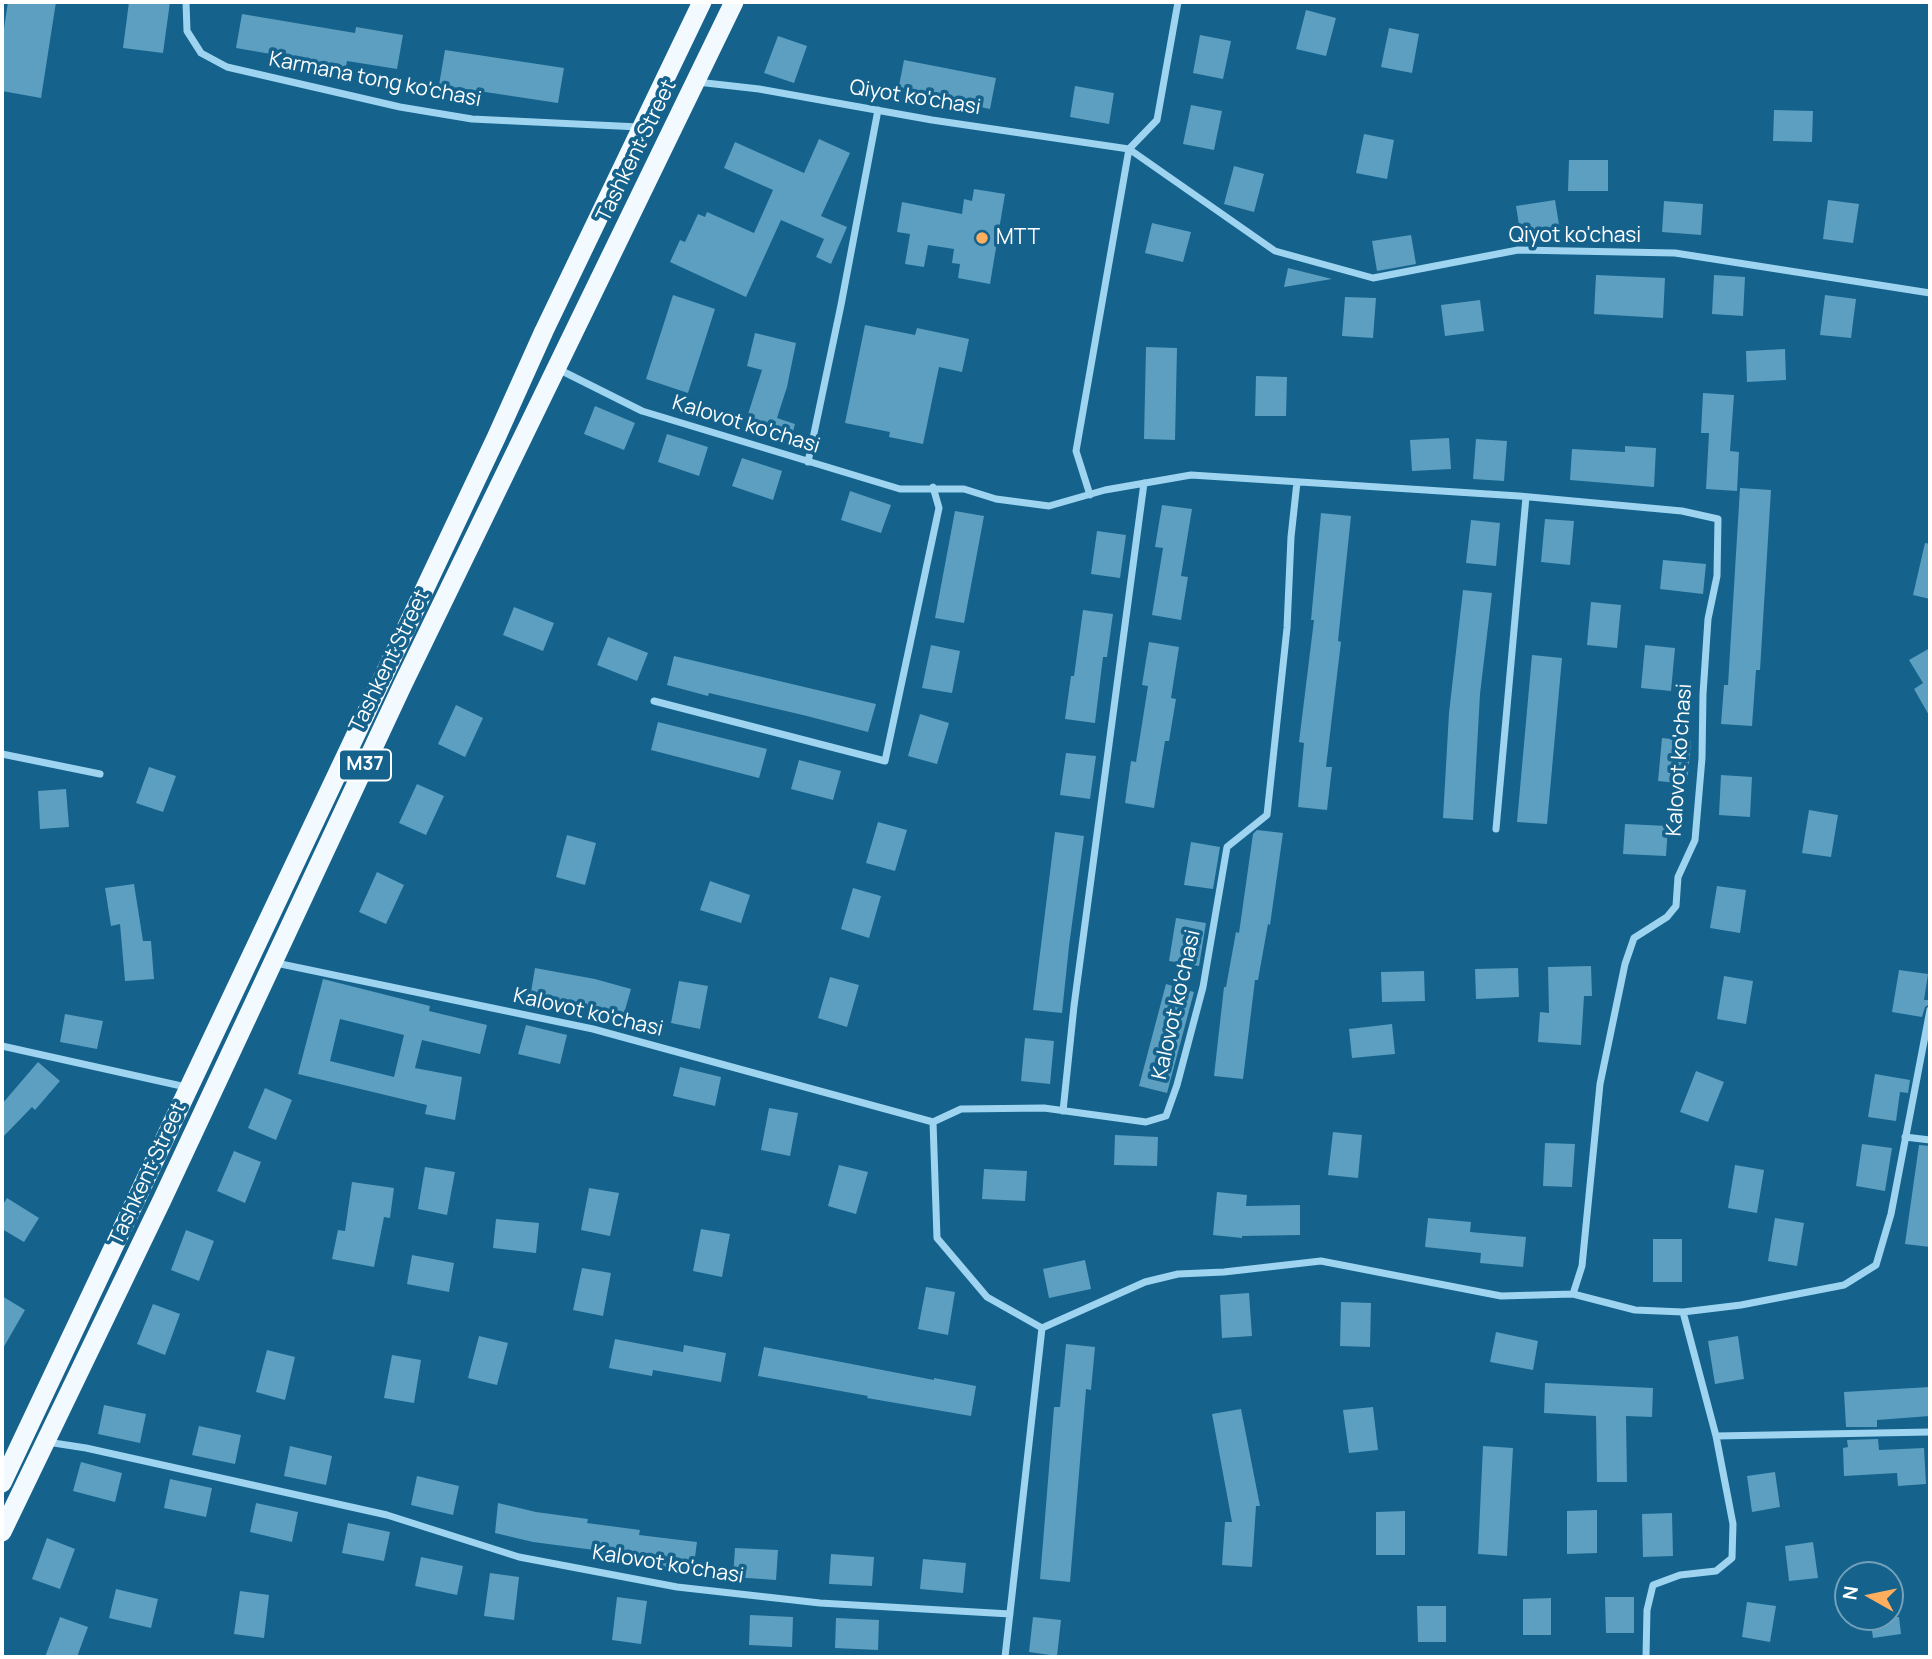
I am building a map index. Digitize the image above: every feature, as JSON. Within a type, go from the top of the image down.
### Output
[{"type":"highway","name":"Tashkent Street","points":[[2,1483],[187,1087],[496,439],[544,331],[702,2]]},
{"type":"highway","name":"Tashkent Street","points":[[2,1532],[403,684],[734,2]]},
{"type":"street","name":"Karmana tong ko'chasi","points":[[186,2],[187,31],[201,53],[227,67],[400,107],[472,119],[643,127]]},
{"type":"street","points":[[1090,495],[1076,451],[1129,149],[1157,120],[1178,2]]},
{"type":"street","name":"Qiyot ko'chasi","points":[[696,82],[760,89],[1129,149],[1275,251],[1373,278],[1518,250],[1675,253],[1930,293]]},
{"type":"street","points":[[808,462],[878,110]]},
{"type":"street","name":"Kalovot ko'chasi","points":[[557,368],[642,411],[900,489],[964,489],[996,499],[1049,506],[1144,483],[1191,475],[1682,510],[1718,519],[1717,576],[1707,619],[1702,758],[1695,840],[1678,877],[1676,906],[1667,917],[1634,938],[1625,964],[1600,1084],[1582,1266],[1573,1294]]},
{"type":"street","name":"Kalovot ko'chasi","points":[[272,962],[593,1029],[933,1122],[961,1109],[1044,1108],[1146,1122],[1166,1116],[1203,987],[1227,847],[1267,815],[1287,628],[1291,537],[1297,482]]},
{"type":"street","points":[[1063,1111],[1074,1006],[1144,483]]},
{"type":"street","points":[[654,701],[885,761],[939,508],[933,487]]},
{"type":"street","points":[[1496,829],[1526,497]]},
{"type":"street","points":[[2,754],[100,774]]},
{"type":"street","points":[[1042,1328],[1144,1282],[1178,1274],[1321,1262],[1501,1296],[1573,1294],[1635,1310],[1683,1312],[1741,1305],[1844,1286],[1876,1265],[1891,1214],[1930,1010]]},
{"type":"street","points":[[2,1046],[187,1087]]},
{"type":"street","points":[[933,1122],[937,1238],[987,1297],[1042,1328]]},
{"type":"street","points":[[1905,1137],[1930,1140]]},
{"type":"street","points":[[1646,1657],[1647,1609],[1653,1585],[1680,1574],[1716,1571],[1732,1558],[1733,1524],[1716,1436],[1683,1312]]},
{"type":"street","points":[[1005,1657],[1042,1328]]},
{"type":"street","points":[[1716,1436],[1930,1432]]},
{"type":"street","name":"Kalovot ko'chasi","points":[[47,1441],[387,1515],[519,1557],[677,1587],[820,1603],[1010,1615]]},
{"type":"building","points":[[8,2],[56,2],[41,98],[2,91],[2,41]]},
{"type":"building","points":[[129,2],[170,2],[163,53],[123,48]]},
{"type":"building","points":[[1306,10],[1336,18],[1326,56],[1296,49]]},
{"type":"building","points":[[242,14],[355,33],[356,27],[403,35],[397,69],[347,61],[346,67],[236,48]]},
{"type":"building","points":[[1389,28],[1419,34],[1412,73],[1381,67]]},
{"type":"building","points":[[1200,35],[1231,41],[1223,79],[1193,73]]},
{"type":"building","points":[[778,36],[807,46],[794,83],[764,73]]},
{"type":"building","points":[[445,50],[564,68],[558,103],[439,85]]},
{"type":"building","points":[[904,60],[996,78],[990,109],[898,91]]},
{"type":"building","points":[[1075,86],[1114,93],[1109,124],[1070,117]]},
{"type":"building","points":[[1191,105],[1222,111],[1214,150],[1183,144]]},
{"type":"building","points":[[1774,110],[1813,111],[1812,142],[1773,141]]},
{"type":"building","points":[[1364,134],[1394,140],[1387,179],[1356,173]]},
{"type":"building","points":[[819,139],[850,153],[821,216],[847,227],[831,264],[816,257],[824,239],[781,220],[746,297],[670,262],[680,240],[685,242],[698,214],[705,217],[707,212],[754,233],[773,190],[724,168],[735,142],[804,173]]},
{"type":"building","points":[[1569,160],[1608,160],[1608,191],[1568,191]]},
{"type":"building","points":[[1234,166],[1264,174],[1254,212],[1224,204]]},
{"type":"building","points":[[974,189],[1005,194],[990,284],[958,278],[960,264],[952,263],[954,249],[928,245],[924,267],[905,264],[910,234],[897,232],[902,202],[962,214],[964,199],[972,201]]},
{"type":"building","points":[[1555,200],[1560,231],[1521,237],[1516,206]]},
{"type":"building","points":[[1828,200],[1859,204],[1853,243],[1823,239]]},
{"type":"building","points":[[1664,201],[1703,204],[1701,235],[1662,232]]},
{"type":"building","points":[[1152,223],[1191,232],[1183,262],[1145,253]]},
{"type":"building","points":[[1411,235],[1416,264],[1377,271],[1372,241]]},
{"type":"building","points":[[1288,268],[1332,279],[1284,287]]},
{"type":"building","points":[[1596,275],[1665,278],[1663,318],[1594,314]]},
{"type":"building","points":[[1714,275],[1745,277],[1743,316],[1712,314]]},
{"type":"building","points":[[673,295],[715,309],[688,393],[646,379]]},
{"type":"building","points":[[1825,295],[1856,299],[1851,338],[1820,335]]},
{"type":"building","points":[[1345,297],[1376,298],[1373,338],[1342,336]]},
{"type":"building","points":[[1480,300],[1484,331],[1445,336],[1441,305]]},
{"type":"building","points":[[865,325],[915,335],[917,328],[969,339],[962,372],[939,367],[923,444],[889,437],[890,432],[845,423]]},
{"type":"building","points":[[755,333],[796,343],[777,418],[795,424],[790,442],[744,427],[762,370],[747,366]]},
{"type":"building","points":[[1146,347],[1177,348],[1175,440],[1144,439]]},
{"type":"building","points":[[1785,349],[1786,380],[1747,382],[1746,351]]},
{"type":"building","points":[[1256,376],[1287,377],[1286,416],[1255,416]]},
{"type":"building","points":[[1703,393],[1734,395],[1730,451],[1739,452],[1737,491],[1706,489],[1709,433],[1701,433]]},
{"type":"building","points":[[595,406],[635,423],[624,450],[584,434]]},
{"type":"building","points":[[667,434],[708,447],[699,476],[658,462]]},
{"type":"building","points":[[1449,438],[1451,469],[1412,471],[1410,440]]},
{"type":"building","points":[[1476,439],[1507,441],[1504,481],[1473,479]]},
{"type":"building","points":[[1625,446],[1656,448],[1654,487],[1570,480],[1572,449],[1625,452]]},
{"type":"building","points":[[742,458],[782,471],[773,500],[732,486]]},
{"type":"building","points":[[1740,488],[1771,490],[1760,670],[1756,670],[1752,726],[1721,724],[1724,685],[1728,685]]},
{"type":"building","points":[[850,491],[891,505],[881,533],[841,520]]},
{"type":"building","points":[[1162,505],[1192,509],[1181,576],[1188,577],[1181,620],[1152,615],[1163,548],[1155,547]]},
{"type":"building","points":[[955,511],[984,516],[964,623],[935,618]]},
{"type":"building","points":[[1321,513],[1351,516],[1338,641],[1341,642],[1326,767],[1332,767],[1327,810],[1298,807],[1304,743],[1299,742],[1314,620],[1311,620]]},
{"type":"building","points":[[1545,519],[1574,521],[1570,565],[1541,562]]},
{"type":"building","points":[[1471,520],[1500,523],[1496,566],[1466,563]]},
{"type":"building","points":[[1097,531],[1126,535],[1120,578],[1091,574]]},
{"type":"building","points":[[1925,543],[1930,544],[1930,599],[1913,595]]},
{"type":"building","points":[[1663,560],[1706,564],[1703,594],[1660,589]]},
{"type":"building","points":[[1463,590],[1492,593],[1480,694],[1473,820],[1443,818],[1449,713]]},
{"type":"building","points":[[1591,602],[1621,605],[1617,648],[1587,645]]},
{"type":"building","points":[[514,607],[554,623],[543,651],[503,635]]},
{"type":"building","points":[[1083,610],[1113,614],[1107,657],[1103,657],[1095,723],[1065,719]]},
{"type":"building","points":[[608,637],[648,653],[637,681],[597,665]]},
{"type":"building","points":[[1149,642],[1179,647],[1171,698],[1176,699],[1169,741],[1165,741],[1154,808],[1125,803],[1131,761],[1136,762],[1148,686],[1142,685]]},
{"type":"building","points":[[931,645],[960,651],[952,693],[922,688]]},
{"type":"building","points":[[1645,645],[1675,648],[1671,691],[1641,688]]},
{"type":"building","points":[[1930,648],[1930,717],[1914,689],[1923,683],[1909,660]]},
{"type":"building","points":[[1532,655],[1562,658],[1547,824],[1517,822]]},
{"type":"building","points":[[674,656],[876,704],[868,732],[667,685]]},
{"type":"building","points":[[456,705],[483,718],[465,757],[438,744]]},
{"type":"building","points":[[920,714],[949,723],[937,764],[908,756]]},
{"type":"building","points":[[658,722],[767,749],[759,778],[651,750]]},
{"type":"building","points":[[1662,738],[1691,741],[1687,784],[1658,781]]},
{"type":"building","points":[[1066,753],[1096,756],[1090,799],[1060,795]]},
{"type":"building","points":[[799,760],[841,771],[833,800],[791,789]]},
{"type":"building","points":[[149,767],[176,776],[163,812],[136,803]]},
{"type":"building","points":[[1721,775],[1752,777],[1750,817],[1719,815]]},
{"type":"building","points":[[417,784],[444,796],[426,835],[399,823]]},
{"type":"building","points":[[66,789],[69,827],[40,829],[38,791]]},
{"type":"building","points":[[1809,810],[1838,815],[1831,857],[1802,853]]},
{"type":"building","points":[[878,822],[907,830],[895,871],[866,863]]},
{"type":"building","points":[[1625,824],[1668,826],[1666,856],[1623,854]]},
{"type":"building","points":[[1257,830],[1283,833],[1270,925],[1268,924],[1258,980],[1255,980],[1243,1079],[1214,1076],[1224,987],[1236,932],[1239,933],[1253,834]]},
{"type":"building","points":[[1055,832],[1084,836],[1062,1013],[1033,1010]]},
{"type":"building","points":[[567,835],[596,843],[585,885],[556,877]]},
{"type":"building","points":[[1191,842],[1220,847],[1213,889],[1184,885]]},
{"type":"building","points":[[377,872],[404,885],[386,924],[359,912]]},
{"type":"building","points":[[710,881],[750,895],[741,923],[700,910]]},
{"type":"building","points":[[134,884],[143,941],[151,941],[154,979],[125,981],[120,924],[111,926],[105,888]]},
{"type":"building","points":[[1717,886],[1746,890],[1740,933],[1710,928]]},
{"type":"building","points":[[853,888],[881,896],[869,938],[841,929]]},
{"type":"building","points":[[1176,918],[1206,923],[1199,966],[1169,961]]},
{"type":"building","points":[[1591,966],[1592,996],[1584,996],[1581,1045],[1538,1042],[1540,1012],[1549,1013],[1548,967]]},
{"type":"building","points":[[535,968],[631,989],[623,1017],[573,1004],[530,998]]},
{"type":"building","points":[[1518,968],[1519,997],[1476,999],[1475,969]]},
{"type":"building","points":[[1899,970],[1928,974],[1924,1000],[1930,1000],[1930,1004],[1925,1007],[1922,1017],[1892,1012]]},
{"type":"building","points":[[1424,971],[1425,1001],[1382,1002],[1381,972]]},
{"type":"building","points":[[1724,976],[1753,981],[1746,1024],[1717,1019]]},
{"type":"building","points":[[830,977],[859,985],[847,1027],[818,1018]]},
{"type":"building","points":[[323,979],[430,1006],[429,1011],[487,1025],[480,1054],[422,1040],[415,1068],[462,1077],[455,1120],[425,1114],[427,1105],[298,1074]],"holes":[[[340,1019],[404,1035],[394,1077],[330,1061]]]},
{"type":"building","points":[[679,981],[708,986],[700,1029],[671,1023]]},
{"type":"building","points":[[1166,984],[1194,992],[1167,1093],[1139,1086]]},
{"type":"building","points":[[65,1014],[103,1021],[97,1049],[60,1042]]},
{"type":"building","points":[[1392,1024],[1395,1054],[1352,1058],[1349,1029]]},
{"type":"building","points":[[526,1025],[567,1035],[560,1064],[518,1054]]},
{"type":"building","points":[[1025,1038],[1054,1041],[1050,1084],[1021,1081]]},
{"type":"building","points":[[38,1062],[60,1081],[35,1110],[32,1107],[2,1138],[2,1104]]},
{"type":"building","points":[[680,1067],[721,1077],[715,1106],[673,1096]]},
{"type":"building","points":[[1696,1071],[1724,1082],[1708,1122],[1680,1112]]},
{"type":"building","points":[[1875,1074],[1910,1080],[1908,1093],[1900,1092],[1896,1121],[1868,1117]]},
{"type":"building","points":[[265,1088],[292,1100],[276,1140],[248,1128]]},
{"type":"building","points":[[769,1108],[798,1113],[790,1156],[761,1150]]},
{"type":"building","points":[[1333,1132],[1362,1135],[1358,1178],[1328,1175]]},
{"type":"building","points":[[1115,1135],[1158,1137],[1157,1166],[1114,1165]]},
{"type":"building","points":[[1545,1143],[1575,1144],[1572,1187],[1543,1186]]},
{"type":"building","points":[[1862,1144],[1892,1148],[1885,1191],[1856,1186]]},
{"type":"building","points":[[1919,1145],[1930,1146],[1930,1247],[1905,1244]]},
{"type":"building","points":[[234,1151],[261,1162],[245,1203],[217,1191]]},
{"type":"building","points":[[839,1165],[868,1172],[856,1214],[828,1206]]},
{"type":"building","points":[[1735,1165],[1764,1170],[1757,1213],[1728,1208]]},
{"type":"building","points":[[425,1167],[455,1172],[447,1215],[418,1209]]},
{"type":"building","points":[[984,1169],[1027,1171],[1025,1201],[982,1199]]},
{"type":"building","points":[[352,1182],[394,1188],[390,1218],[384,1217],[374,1267],[332,1259],[338,1230],[345,1231]]},
{"type":"building","points":[[589,1188],[619,1193],[610,1236],[581,1230]]},
{"type":"building","points":[[1217,1192],[1247,1195],[1246,1206],[1300,1205],[1300,1235],[1242,1238],[1213,1235]]},
{"type":"building","points":[[7,1198],[39,1218],[24,1242],[2,1229],[2,1206]]},
{"type":"building","points":[[1428,1218],[1471,1222],[1470,1232],[1526,1237],[1523,1267],[1480,1263],[1481,1253],[1425,1247]]},
{"type":"building","points":[[1775,1218],[1804,1223],[1797,1266],[1768,1261]]},
{"type":"building","points":[[496,1219],[539,1223],[536,1253],[493,1248]]},
{"type":"building","points":[[701,1229],[730,1234],[722,1277],[693,1271]]},
{"type":"building","points":[[186,1230],[214,1241],[199,1281],[171,1270]]},
{"type":"building","points":[[1653,1239],[1682,1239],[1682,1282],[1653,1282]]},
{"type":"building","points":[[412,1255],[454,1263],[449,1292],[407,1284]]},
{"type":"building","points":[[1085,1260],[1091,1289],[1049,1298],[1043,1269]]},
{"type":"building","points":[[582,1268],[611,1273],[603,1316],[573,1310]]},
{"type":"building","points":[[926,1287],[955,1292],[948,1335],[918,1329]]},
{"type":"building","points":[[1249,1293],[1252,1336],[1222,1338],[1220,1295]]},
{"type":"building","points":[[2,1296],[25,1310],[2,1350]]},
{"type":"building","points":[[1341,1302],[1371,1303],[1370,1347],[1340,1346]]},
{"type":"building","points":[[153,1304],[180,1314],[165,1355],[137,1344]]},
{"type":"building","points":[[1496,1332],[1538,1341],[1533,1370],[1490,1362]]},
{"type":"building","points":[[479,1336],[508,1343],[497,1385],[468,1378]]},
{"type":"building","points":[[1738,1336],[1744,1379],[1715,1384],[1708,1341]]},
{"type":"building","points":[[615,1339],[683,1352],[684,1345],[726,1353],[721,1382],[653,1370],[652,1376],[609,1368]]},
{"type":"building","points":[[1066,1344],[1095,1347],[1091,1390],[1086,1389],[1070,1582],[1040,1579],[1054,1407],[1060,1407]]},
{"type":"building","points":[[764,1347],[976,1386],[971,1416],[758,1376]]},
{"type":"building","points":[[267,1350],[295,1357],[285,1400],[256,1392]]},
{"type":"building","points":[[392,1355],[421,1360],[414,1403],[384,1398]]},
{"type":"building","points":[[1545,1383],[1653,1388],[1652,1417],[1626,1416],[1627,1482],[1597,1482],[1596,1416],[1544,1413]]},
{"type":"building","points":[[1930,1387],[1930,1416],[1877,1420],[1877,1427],[1846,1427],[1844,1392]]},
{"type":"building","points":[[104,1405],[146,1414],[140,1443],[98,1434]]},
{"type":"building","points":[[1373,1407],[1378,1450],[1349,1453],[1343,1410]]},
{"type":"building","points":[[1241,1409],[1260,1506],[1256,1506],[1252,1567],[1222,1565],[1225,1522],[1232,1522],[1212,1414]]},
{"type":"building","points":[[199,1426],[241,1435],[235,1464],[192,1455]]},
{"type":"building","points":[[1878,1439],[1879,1450],[1924,1448],[1926,1484],[1898,1486],[1897,1473],[1844,1476],[1843,1448],[1848,1447],[1847,1440]]},
{"type":"building","points":[[290,1446],[332,1456],[326,1485],[284,1476]]},
{"type":"building","points":[[1483,1446],[1513,1448],[1507,1556],[1478,1554]]},
{"type":"building","points":[[81,1462],[122,1473],[115,1502],[73,1491]]},
{"type":"building","points":[[1775,1472],[1780,1507],[1752,1512],[1747,1476]]},
{"type":"building","points":[[417,1476],[459,1486],[453,1515],[411,1505]]},
{"type":"building","points":[[170,1479],[212,1488],[206,1517],[164,1508]]},
{"type":"building","points":[[256,1503],[298,1512],[292,1542],[250,1532]]},
{"type":"building","points":[[498,1503],[536,1512],[588,1519],[587,1523],[640,1530],[639,1535],[697,1542],[693,1572],[650,1567],[651,1561],[593,1553],[594,1550],[533,1542],[495,1533]]},
{"type":"building","points":[[1597,1510],[1597,1553],[1567,1554],[1567,1511]]},
{"type":"building","points":[[1405,1511],[1405,1555],[1376,1555],[1376,1512]]},
{"type":"building","points":[[1672,1513],[1673,1556],[1643,1557],[1642,1514]]},
{"type":"building","points":[[348,1523],[390,1532],[384,1561],[342,1553]]},
{"type":"building","points":[[47,1538],[75,1549],[60,1589],[32,1579]]},
{"type":"building","points":[[1813,1542],[1818,1578],[1789,1581],[1785,1546]]},
{"type":"building","points":[[735,1548],[778,1550],[776,1580],[733,1577]]},
{"type":"building","points":[[831,1554],[874,1557],[872,1586],[829,1584]]},
{"type":"building","points":[[421,1557],[463,1566],[457,1595],[415,1586]]},
{"type":"building","points":[[923,1559],[966,1563],[963,1593],[920,1589]]},
{"type":"building","points":[[490,1573],[519,1577],[514,1620],[484,1616]]},
{"type":"building","points":[[116,1589],[158,1599],[151,1628],[109,1618]]},
{"type":"building","points":[[240,1591],[269,1595],[264,1638],[234,1634]]},
{"type":"building","points":[[617,1597],[647,1601],[641,1644],[612,1640]]},
{"type":"building","points":[[1605,1597],[1634,1597],[1634,1633],[1606,1633]]},
{"type":"building","points":[[1551,1598],[1551,1635],[1523,1635],[1523,1599]]},
{"type":"building","points":[[1747,1602],[1776,1606],[1770,1642],[1742,1637]]},
{"type":"building","points":[[1417,1606],[1446,1606],[1446,1642],[1418,1642]]},
{"type":"building","points":[[750,1615],[793,1617],[792,1647],[749,1645]]},
{"type":"building","points":[[60,1617],[88,1627],[77,1657],[45,1657]]},
{"type":"building","points":[[1033,1617],[1061,1620],[1057,1656],[1029,1652]]},
{"type":"building","points":[[836,1618],[879,1620],[878,1650],[835,1648]]},
{"type":"building","points":[[1872,1631],[1901,1631],[1901,1634],[1873,1638]]},
{"type":"place","name":"MTT","points":[[982,238]]}]
